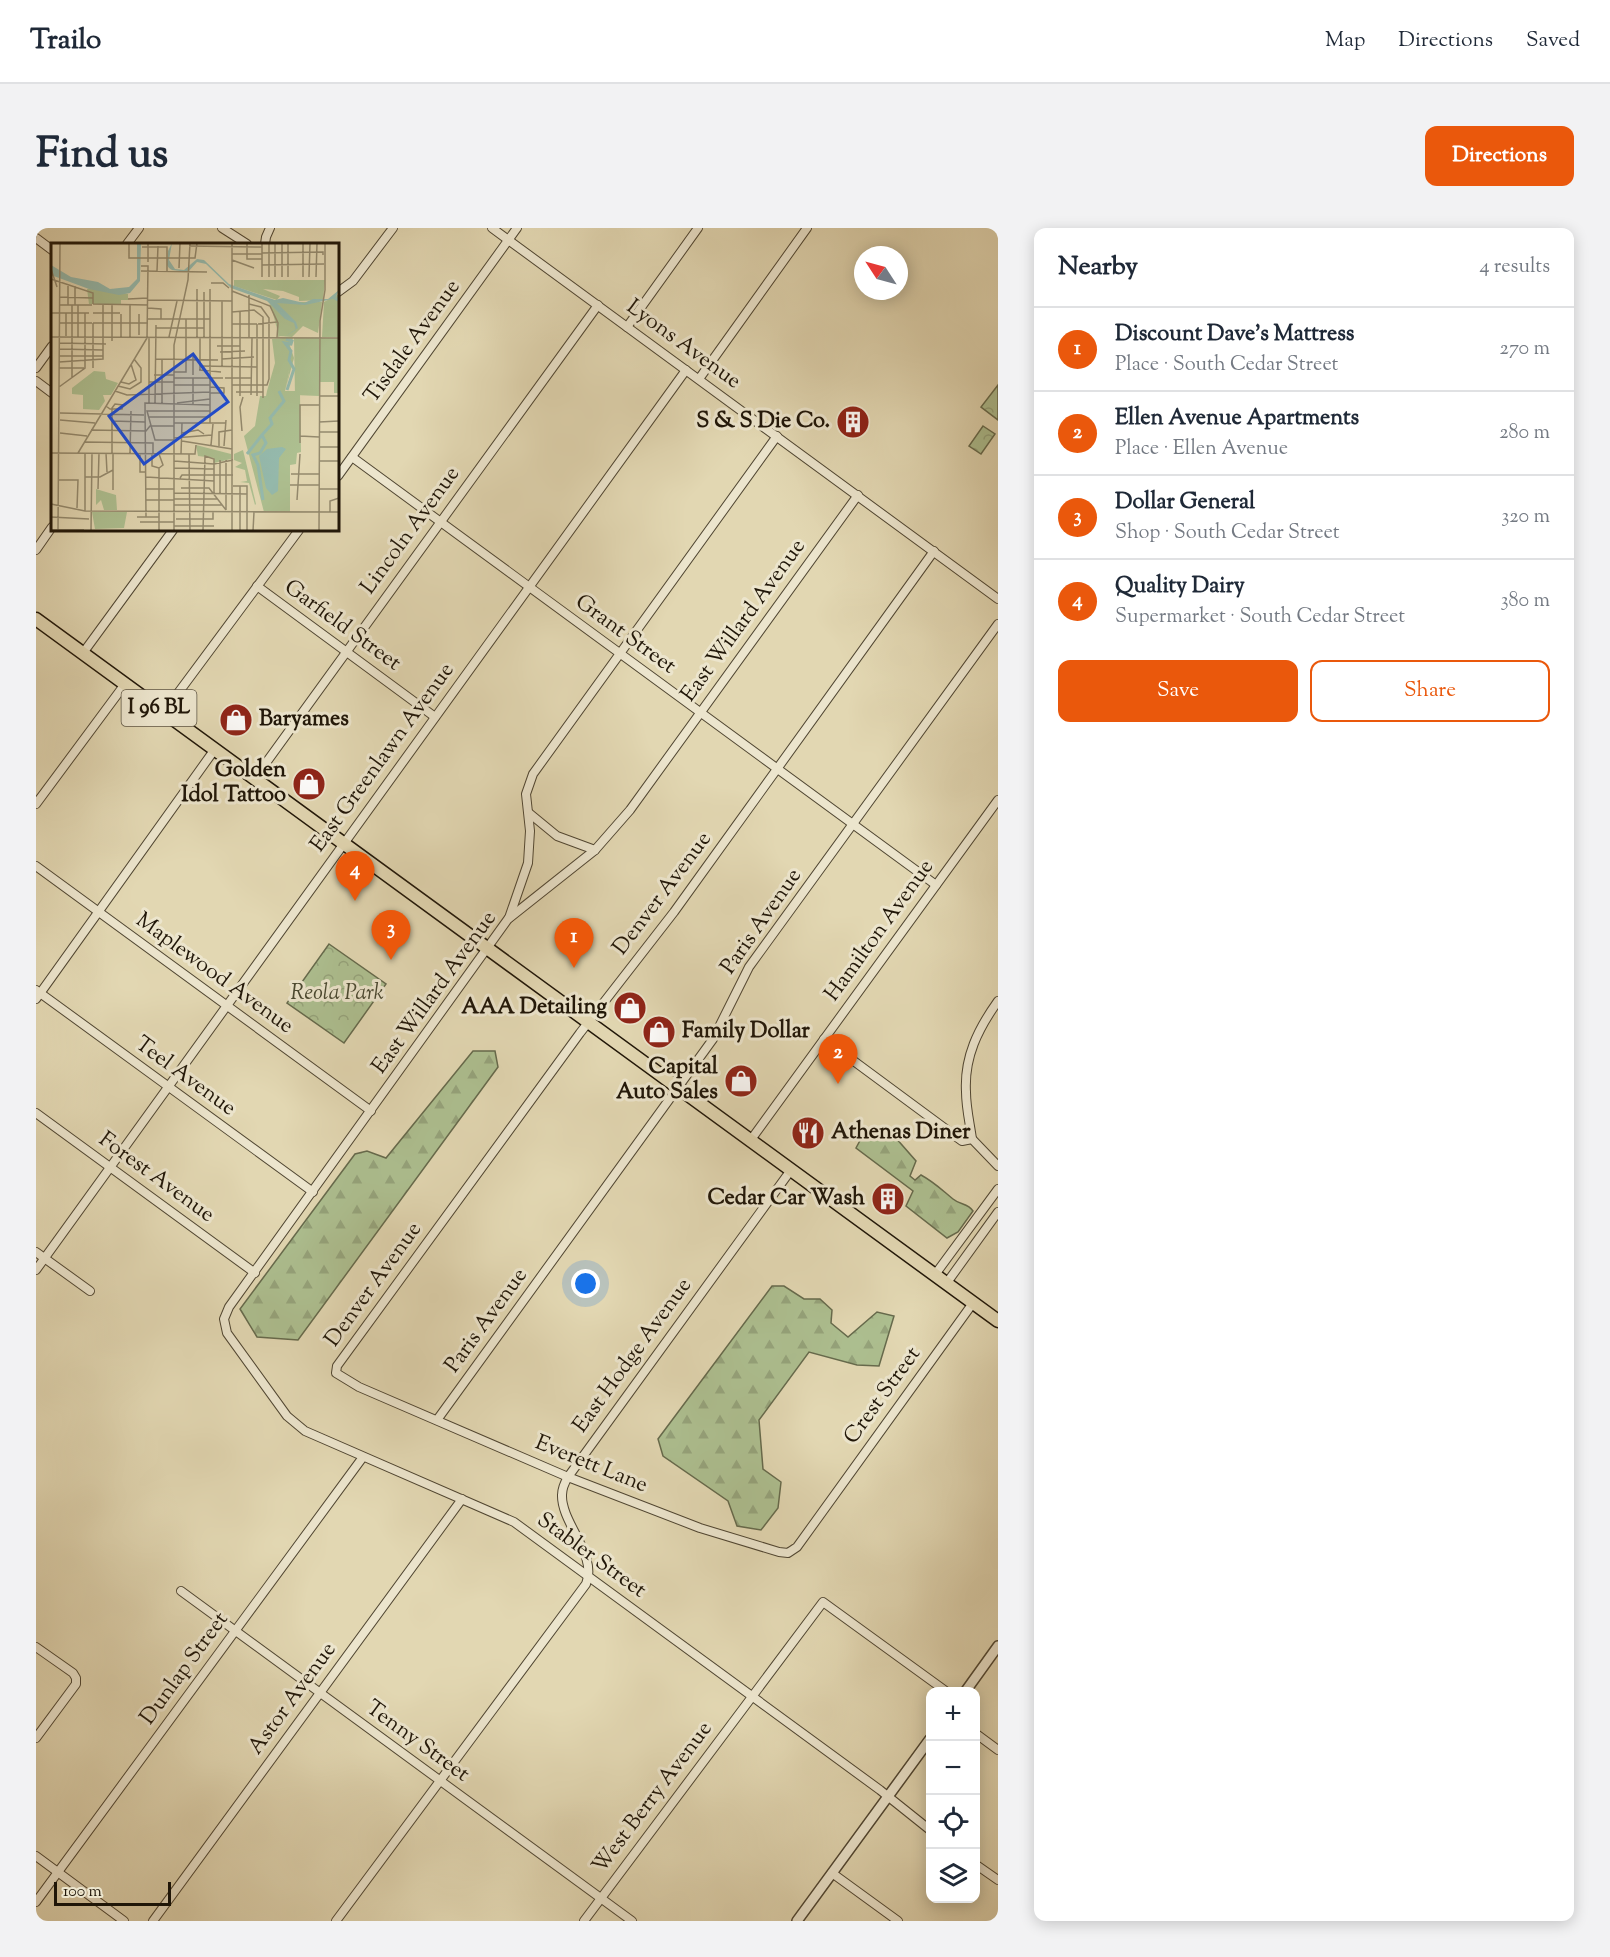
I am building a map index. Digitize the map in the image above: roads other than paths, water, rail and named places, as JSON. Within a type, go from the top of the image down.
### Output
[{"type":"main road","name":"I 96 BL","points":[[36,618],[998,1322]]},
{"type":"street","points":[[128,243],[139,228]]},
{"type":"street","points":[[222,228],[244,243]]},
{"type":"street","points":[[266,243],[270,228]]},
{"type":"street","points":[[339,291],[353,282],[393,228]]},
{"type":"street","name":"Lyons Avenue","points":[[492,228],[998,599]]},
{"type":"street","name":"Tisdale Avenue","points":[[339,475],[517,228]]},
{"type":"street","points":[[627,327],[698,228]]},
{"type":"street","points":[[699,379],[807,228]]},
{"type":"street","points":[[36,238],[51,249]]},
{"type":"street","name":"Lincoln Avenue","points":[[255,778],[598,305]]},
{"type":"street","points":[[36,368],[51,347]]},
{"type":"street","name":"East Greenlawn Avenue","points":[[36,1269],[686,370]]},
{"type":"street","points":[[36,381],[51,392]]},
{"type":"street","points":[[508,919],[528,863],[531,831],[526,794],[533,774],[777,436]]},
{"type":"street","name":"Grant Street","points":[[352,457],[936,885]]},
{"type":"street","name":"East Willard Avenue","points":[[227,1333],[224,1327],[226,1313],[508,919],[595,850],[630,810],[858,495]]},
{"type":"street","points":[[36,550],[51,528]]},
{"type":"street","points":[[83,653],[172,531]]},
{"type":"street","points":[[164,712],[298,531]]},
{"type":"street","name":"Denver Avenue","points":[[336,1373],[335,1369],[344,1356],[588,1022],[674,912],[934,551]]},
{"type":"street","name":"Garfield Street","points":[[257,586],[435,717]]},
{"type":"street","name":"Paris Avenue","points":[[437,1420],[723,1022],[749,968],[998,624]]},
{"type":"street","points":[[36,804],[125,684]]},
{"type":"street","points":[[37,994],[99,912],[215,749]]},
{"type":"street","name":"Hamilton Avenue","points":[[750,1141],[998,800]]},
{"type":"street","points":[[530,813],[557,836],[595,850]]},
{"type":"street","name":"Maplewood Avenue","points":[[36,866],[371,1111]]},
{"type":"street","name":"Teel Avenue","points":[[37,994],[313,1192]]},
{"type":"street","points":[[998,1001],[977,1033],[970,1050],[966,1070],[966,1094],[972,1139],[998,1166]]},
{"type":"street","points":[[824,1039],[962,1141],[972,1139]]},
{"type":"street","name":"Forest Avenue","points":[[36,1113],[255,1273]]},
{"type":"street","name":"East Hodge Avenue","points":[[568,1477],[791,1170]]},
{"type":"street","points":[[934,1276],[998,1189]]},
{"type":"street","points":[[946,1284],[998,1212]]},
{"type":"street","points":[[36,1252],[90,1291]]},
{"type":"street","name":"Crest Street","points":[[823,1510],[973,1303]]},
{"type":"street","name":"Stabler Street","points":[[227,1333],[294,1423],[310,1434],[514,1522],[926,1827]]},
{"type":"street","name":"Everett Lane","points":[[336,1373],[359,1387],[568,1477],[699,1528],[779,1552],[794,1550],[823,1510]]},
{"type":"street","name":"Dunlap Street","points":[[36,1902],[363,1457]]},
{"type":"street","points":[[336,1921],[586,1584],[589,1576],[588,1563],[562,1496],[568,1477]]},
{"type":"street","name":"Astor Avenue","points":[[153,1921],[462,1499]]},
{"type":"street","name":"Tenny Street","points":[[181,1591],[632,1921]]},
{"type":"street","name":"West Berry Avenue","points":[[584,1921],[822,1602],[939,1687]]},
{"type":"street","points":[[969,1687],[998,1646]]},
{"type":"street","points":[[36,1647],[73,1673],[76,1678],[76,1683],[36,1738]]},
{"type":"street","points":[[980,1737],[998,1750]]},
{"type":"street","points":[[797,1921],[929,1741]]},
{"type":"street","points":[[36,1856],[124,1921]]},
{"type":"street","points":[[980,1868],[998,1881]]},
{"type":"street","points":[[832,1873],[898,1921]]},
{"type":"place","name":"S & S Die Co.","points":[[853,422]]},
{"type":"place","name":"Baryames","points":[[236,720]]},
{"type":"place","name":"Golden Idol Tattoo","points":[[309,784]]},
{"type":"place","name":"Quality Dairy","points":[[355,901]]},
{"type":"place","name":"Dollar General","points":[[391,960]]},
{"type":"place","name":"Discount Dave's Mattress","points":[[574,968]]},
{"type":"place","name":"AAA Detailing","points":[[630,1008]]},
{"type":"place","name":"Family Dollar","points":[[659,1032]]},
{"type":"place","name":"Capital Auto Sales","points":[[741,1081]]},
{"type":"place","name":"Ellen Avenue Apartments","points":[[838,1084]]},
{"type":"place","name":"Athenas Diner","points":[[808,1133]]},
{"type":"place","name":"Cedar Car Wash","points":[[888,1199]]},
{"type":"park label","name":"Reola Park","points":[[337,994]]}]
